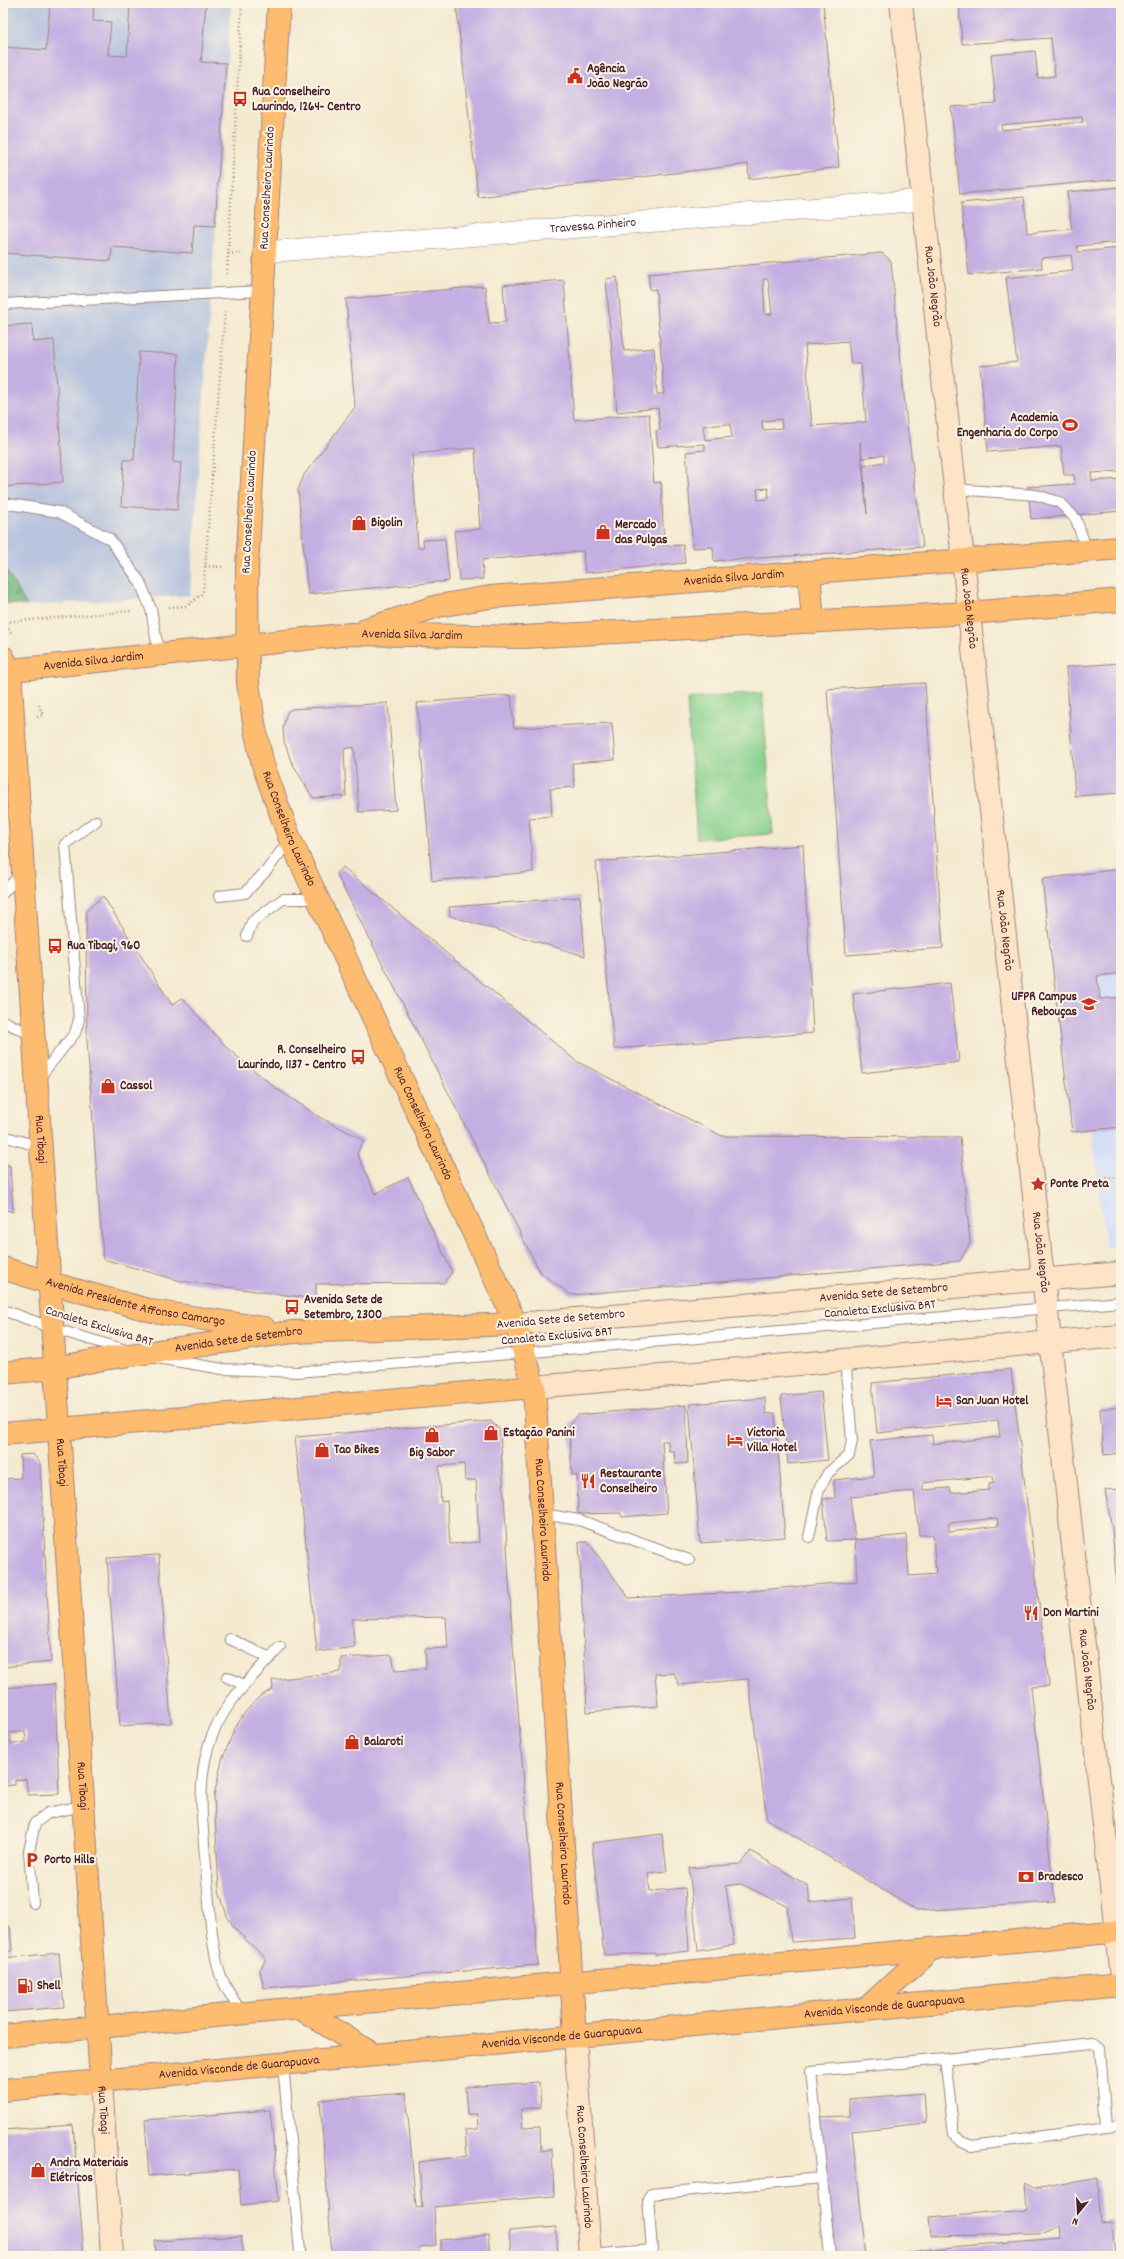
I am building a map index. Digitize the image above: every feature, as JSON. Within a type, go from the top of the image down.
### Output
[{"type":"main road","name":"Rua Conselheiro Laurindo","points":[[278,3],[247,568],[246,645],[248,683],[263,765],[290,838],[317,899],[516,1324],[534,1387],[589,2255]]},
{"type":"main road","name":"Rua João Negrão","points":[[901,3],[1046,1308],[1118,1932],[1121,1977]]},
{"type":"main road","name":"Avenida Silva Jardim","points":[[351,634],[438,606],[490,597],[1121,548]]},
{"type":"main road","points":[[809,572],[813,622]]},
{"type":"main road","name":"Avenida Silva Jardim","points":[[5,666],[159,654],[351,634],[523,637],[969,613],[1121,600]]},
{"type":"main road","name":"Rua Tibagi","points":[[5,666],[23,870],[112,2256]]},
{"type":"main road","name":"Avenida Presidente Affonso Camargo","points":[[3,1268],[50,1283],[152,1311],[205,1321],[293,1332]]},
{"type":"main road","name":"Avenida Sete de Setembro","points":[[3,1373],[55,1368],[293,1332],[516,1324],[1121,1273]]},
{"type":"main road","points":[[3,1434],[59,1431],[845,1358],[1121,1336]]},
{"type":"main road","points":[[6,2038],[97,2026],[242,2014],[1118,1932]]},
{"type":"main road","points":[[867,2008],[932,1949]]},
{"type":"main road","name":"Avenida Visconde de Guarapuava","points":[[3,2090],[1121,1985]]},
{"type":"main road","points":[[300,2008],[374,2055]]},
{"type":"street","name":"Travessa Pinheiro","points":[[264,252],[922,200]]},
{"type":"lane","points":[[3,304],[262,291]]},
{"type":"lane","points":[[955,489],[1036,495],[1059,502],[1076,519],[1087,551]]},
{"type":"lane","points":[[3,503],[59,512],[110,539],[140,582],[151,609],[159,654]]},
{"type":"lane","points":[[37,1081],[75,1033],[79,1020],[65,844],[96,821]]},
{"type":"lane","points":[[218,896],[245,892],[267,870],[290,838]]},
{"type":"lane","points":[[3,893],[23,870]]},
{"type":"lane","points":[[247,936],[252,922],[282,899],[317,899]]},
{"type":"lane","points":[[3,1021],[34,1036]]},
{"type":"lane","points":[[3,1136],[41,1147]]},
{"type":"lane","name":"Canaleta Exclusiva BRT","points":[[3,1310],[52,1328],[140,1354],[202,1366],[261,1372],[297,1372],[1121,1302]]},
{"type":"lane","points":[[809,1537],[819,1489],[828,1473],[848,1455],[852,1441],[845,1358]]},
{"type":"lane","points":[[542,1514],[579,1520],[689,1560]]},
{"type":"lane","points":[[230,1639],[270,1658]]},
{"type":"lane","points":[[242,2014],[220,1975],[213,1940],[201,1800],[206,1756],[211,1737],[222,1713],[244,1685],[280,1647]]},
{"type":"lane","points":[[227,1677],[244,1685]]},
{"type":"lane","points":[[33,1903],[29,1851],[35,1823],[48,1813],[83,1806]]},
{"type":"lane","points":[[830,2256],[811,2071],[945,2059],[1092,2043],[1098,2044],[1100,2048],[1106,2127]]},
{"type":"lane","points":[[945,2059],[954,2134],[961,2142],[972,2146],[1121,2125]]},
{"type":"lane","points":[[283,2064],[300,2252]]},
{"type":"lane","points":[[589,2255],[653,2253],[648,2198],[651,2194],[821,2178]]},
{"type":"path","points":[[6,622],[187,606],[203,593],[226,294],[242,3]]},
{"type":"path","points":[[1098,1179],[1121,1177]]},
{"type":"shaded area","points":[[3,3],[231,3],[190,595],[27,606],[3,565]]},
{"type":"shaded area","name":"UFPR Campus Rebouças","points":[[1121,870],[1121,1246],[1106,1247],[1092,1130],[1072,1132],[1042,879]]},
{"type":"green space","points":[[3,565],[27,606],[3,603]]},
{"type":"green space","points":[[762,693],[773,834],[697,839],[687,699]]},
{"type":"building","points":[[50,3],[94,3],[93,21],[111,22],[108,55],[127,56],[130,3],[206,3],[201,62],[226,63],[215,226],[194,225],[192,253],[112,247],[111,261],[3,253],[3,47],[46,50]]},
{"type":"building","name":"Agência João Negrão","points":[[456,3],[823,3],[839,167],[749,179],[748,164],[478,197]]},
{"type":"building","points":[[959,3],[1121,3],[1121,179],[960,194],[951,107],[996,104],[991,55],[1035,51],[1038,78],[1055,76],[1051,38],[962,44]],"holes":[[[1082,117],[1083,122],[1002,130],[1001,125]]]},
{"type":"building","points":[[1121,187],[1121,242],[1077,246],[1078,252],[1121,248],[1121,471],[1091,473],[1092,481],[1121,479],[1121,511],[1031,519],[1028,487],[1075,484],[1074,475],[1064,475],[1061,446],[988,452],[980,366],[1017,362],[1006,278],[1073,271],[1071,255],[1041,258],[1042,268],[969,275],[961,203],[1024,197],[1027,233],[1072,229],[1067,192]]},
{"type":"building","points":[[882,253],[891,261],[906,416],[923,547],[714,561],[713,547],[693,548],[686,452],[705,450],[705,444],[658,447],[656,431],[660,430],[658,408],[617,412],[606,279],[617,277],[624,351],[654,348],[657,394],[664,394],[656,289],[650,290],[648,274]],"holes":[[[763,279],[768,279],[772,314],[765,315]],[[848,341],[851,364],[861,364],[866,422],[812,426],[805,345]],[[781,419],[782,428],[763,430],[762,421]],[[730,424],[732,437],[705,440],[703,426]],[[860,442],[862,458],[884,455],[884,462],[863,466],[867,514]],[[768,488],[769,499],[758,500],[757,489]]]},
{"type":"building","points":[[564,280],[574,420],[649,414],[654,483],[661,482],[664,546],[683,545],[685,563],[585,573],[583,551],[482,560],[483,579],[459,580],[454,531],[480,529],[475,448],[412,454],[418,548],[424,547],[423,540],[445,539],[449,581],[308,594],[298,490],[304,475],[355,407],[346,299],[485,286],[489,323],[506,322],[503,285]]},
{"type":"building","points":[[32,324],[33,342],[54,340],[63,482],[3,487],[3,326]]},
{"type":"building","points":[[139,352],[178,354],[173,462],[181,463],[177,510],[121,506],[124,460],[134,460]]},
{"type":"building","points":[[1121,663],[1121,793],[1075,796],[1066,667]]},
{"type":"building","points":[[925,683],[943,948],[846,955],[827,689]]},
{"type":"building","points":[[511,695],[514,728],[612,723],[615,760],[572,763],[575,787],[550,789],[552,816],[529,818],[533,872],[432,881],[417,703]]},
{"type":"building","points":[[388,703],[396,810],[359,812],[354,747],[344,749],[346,796],[313,798],[291,761],[284,741],[283,727],[287,712],[292,709]]},
{"type":"building","points":[[803,845],[813,1033],[614,1049],[596,862]]},
{"type":"building","points":[[343,867],[576,1061],[722,1136],[960,1137],[970,1243],[960,1261],[571,1295],[540,1272],[336,873]]},
{"type":"building","name":"UFPR Campus Rebouças","points":[[1121,869],[1121,973],[1097,976],[1100,999],[1121,997],[1121,1127],[1072,1132],[1042,879]]},
{"type":"building","points":[[103,896],[172,1005],[182,998],[228,1049],[277,1089],[321,1118],[364,1140],[357,1153],[375,1194],[408,1177],[452,1272],[444,1283],[316,1284],[316,1299],[181,1281],[103,1259],[87,1040],[86,911]]},
{"type":"building","points":[[580,897],[585,956],[450,916],[449,907]]},
{"type":"building","points":[[950,983],[959,1062],[862,1073],[853,994]]},
{"type":"building","points":[[3,1164],[10,1166],[13,1212],[3,1209]]},
{"type":"building","points":[[1011,1369],[1049,1686],[1031,1687],[1055,1902],[917,1911],[767,1819],[748,1679],[679,1685],[674,1673],[655,1674],[658,1706],[587,1712],[579,1542],[588,1542],[629,1598],[739,1592],[857,1581],[855,1540],[827,1541],[823,1499],[835,1498],[834,1480],[874,1476],[870,1441],[932,1435],[933,1444],[1000,1437],[998,1420],[877,1433],[872,1383]],"holes":[[[993,1476],[994,1483],[989,1484],[989,1490],[951,1493],[950,1488],[923,1490],[923,1483]],[[914,1491],[919,1535],[933,1535],[936,1574],[909,1576],[906,1535],[855,1540],[850,1497]],[[997,1518],[998,1526],[949,1532],[949,1523]]]},
{"type":"building","points":[[821,1392],[828,1460],[788,1464],[781,1396]]},
{"type":"building","points":[[765,1398],[766,1414],[775,1413],[785,1537],[700,1543],[689,1404]]},
{"type":"building","points":[[686,1405],[688,1463],[675,1464],[674,1451],[669,1451],[668,1441],[662,1441],[667,1513],[622,1517],[620,1513],[578,1514],[577,1475],[572,1475],[569,1425],[578,1415]]},
{"type":"building","points":[[1121,1407],[1121,1453],[1104,1455],[1100,1409]]},
{"type":"building","points":[[491,1421],[500,1430],[513,1646],[538,1965],[264,1988],[260,1970],[266,1959],[235,1929],[227,1916],[219,1890],[214,1796],[222,1760],[235,1728],[246,1711],[260,1696],[273,1689],[272,1680],[341,1672],[341,1658],[392,1655],[395,1670],[426,1668],[425,1649],[448,1648],[446,1617],[352,1619],[355,1647],[317,1652],[295,1437]],"holes":[[[464,1464],[465,1481],[476,1480],[479,1542],[450,1544],[447,1501],[441,1502],[439,1466]]]},
{"type":"building","points":[[33,1454],[40,1463],[51,1662],[3,1667],[3,1479],[21,1478],[20,1455]]},
{"type":"building","points":[[1121,1489],[1120,1626],[1112,1528],[1105,1490]]},
{"type":"building","points":[[159,1555],[171,1723],[120,1726],[107,1558]]},
{"type":"building","points":[[55,1684],[59,1794],[28,1795],[26,1779],[15,1780],[15,1785],[3,1786],[3,1737],[10,1736],[11,1744],[26,1742],[25,1731],[3,1734],[3,1688]]},
{"type":"building","points":[[662,1834],[667,1871],[648,1873],[650,1891],[685,1888],[689,1951],[655,1955],[655,1953],[604,1955],[592,1843]]},
{"type":"building","points":[[751,1851],[808,1886],[810,1902],[852,1898],[855,1938],[791,1942],[787,1906],[741,1884],[726,1886],[734,1945],[698,1951],[689,1868],[740,1864]]},
{"type":"building","points":[[3,1926],[10,1926],[12,1951],[3,1952]]},
{"type":"building","points":[[59,1953],[64,2007],[3,2012],[3,1958]]},
{"type":"building","points":[[539,2082],[541,2107],[521,2109],[523,2128],[540,2127],[541,2151],[552,2149],[554,2196],[434,2207],[436,2245],[419,2247],[419,2256],[332,2256],[320,2100],[406,2093],[416,2207],[422,2208],[419,2162],[467,2156],[465,2130],[478,2129],[477,2114],[467,2114],[465,2087]]},
{"type":"building","points":[[924,2093],[926,2123],[852,2131],[866,2256],[834,2256],[816,2117],[849,2116],[849,2099]]},
{"type":"building","points":[[270,2110],[279,2201],[241,2205],[238,2169],[149,2176],[145,2120]]},
{"type":"building","points":[[73,2125],[84,2256],[3,2256],[3,2130]]},
{"type":"building","points":[[1098,2178],[1102,2222],[1112,2221],[1115,2256],[875,2256],[961,2246],[1061,2238],[1060,2225],[1039,2234],[931,2236],[929,2217],[1028,2209],[1026,2185],[1036,2190]]},
{"type":"building","points":[[556,2227],[558,2256],[490,2256],[511,2253],[509,2231]]},
{"type":"building","points":[[488,2235],[490,2256],[441,2256],[441,2240]]},
{"type":"building","points":[[241,2236],[244,2256],[156,2256],[155,2241]]},
{"type":"place","name":"Agência João Negrão","points":[[575,76]]},
{"type":"place","name":"Rua Conselheiro Laurindo, 1264- Centro","points":[[240,99]]},
{"type":"place","name":"Academia Engenharia do Corpo","points":[[1070,425]]},
{"type":"place","name":"Bigolin","points":[[359,523]]},
{"type":"place","name":"Mercado das Pulgas","points":[[603,532]]},
{"type":"place","name":"Rua Tibagi, 960","points":[[55,946]]},
{"type":"place","name":"UFPR Campus Rebouças","points":[[1089,1004]]},
{"type":"place","name":"R. Conselheiro Laurindo, 1137 - Centro","points":[[358,1057]]},
{"type":"place","name":"Cassol","points":[[108,1086]]},
{"type":"place","name":"Ponte Preta","points":[[1038,1184]]},
{"type":"place","name":"Avenida Sete de Setembro, 2300","points":[[292,1307]]},
{"type":"place","name":"San Juan Hotel","points":[[944,1401]]},
{"type":"place","name":"Estação Panini","points":[[491,1433]]},
{"type":"place","name":"Big Sabor","points":[[432,1435]]},
{"type":"place","name":"Victoria Villa Hotel","points":[[735,1440]]},
{"type":"place","name":"Tao Bikes","points":[[322,1450]]},
{"type":"place","name":"Restaurante Conselheiro","points":[[588,1481]]},
{"type":"place","name":"Don Martini","points":[[1031,1613]]},
{"type":"place","name":"Balaroti","points":[[352,1742]]},
{"type":"place","name":"Porto Hills","points":[[32,1860]]},
{"type":"place","name":"Bradesco","points":[[1026,1877]]},
{"type":"place","name":"Shell","points":[[25,1986]]},
{"type":"place","name":"Andra Materiais Elétricos","points":[[38,2170]]}]
